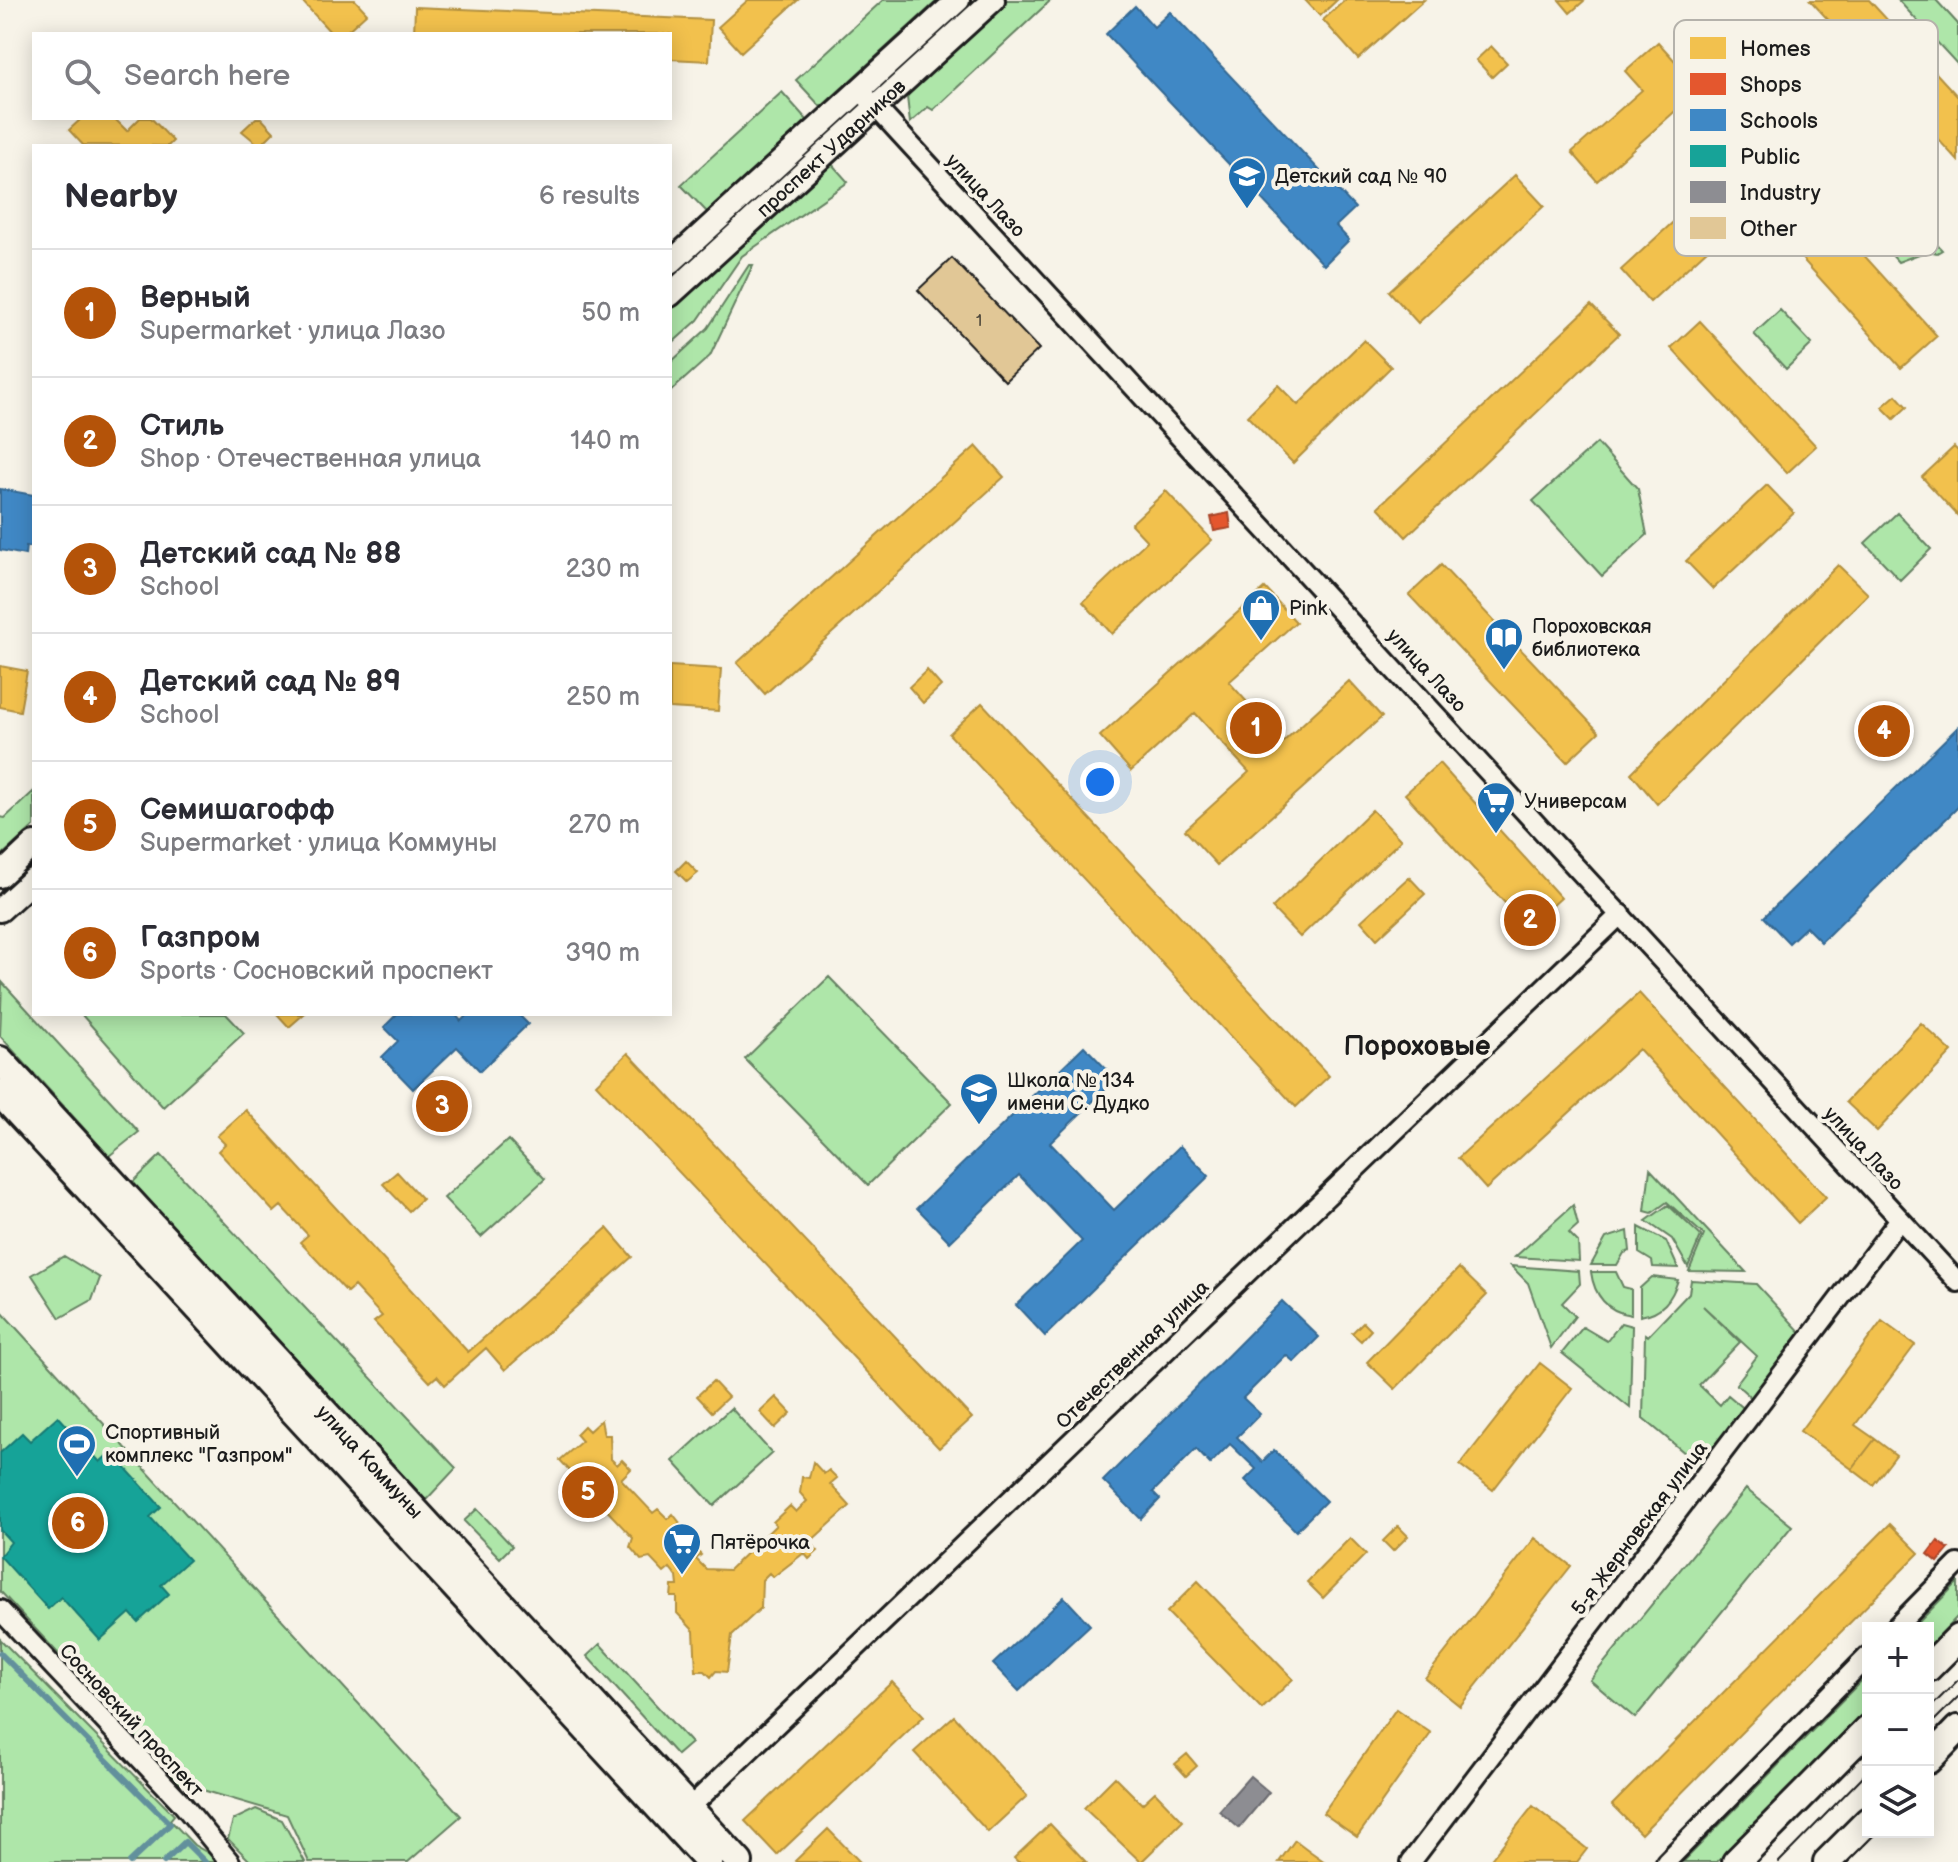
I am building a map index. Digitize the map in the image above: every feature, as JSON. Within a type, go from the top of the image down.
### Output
[{"type":"main road","name":"улица Коммуны","points":[[0,1060],[681,1816],[709,1862]]},
{"type":"main road","name":"улица Коммуны","points":[[0,1093],[681,1816],[739,1862]]},
{"type":"main road","points":[[1934,1662],[1958,1638]]},
{"type":"main road","points":[[1934,1754],[1958,1729]]},
{"type":"main road","points":[[1736,1862],[1862,1735]]},
{"type":"main road","points":[[1827,1862],[1862,1827]]},
{"type":"street","name":"проспект Ударников","points":[[672,261],[958,0]]},
{"type":"street","name":"проспект Ударников","points":[[672,293],[993,0]]},
{"type":"street","name":"улица Лазо","points":[[860,90],[1958,1282]]},
{"type":"street","points":[[0,876],[32,846]]},
{"type":"street","points":[[0,910],[32,881]]},
{"type":"street","name":"Отечественная улица","points":[[681,1816],[1621,914]]},
{"type":"street","name":"5-я Жерновская улица","points":[[1411,1862],[1900,1219]]},
{"type":"street","points":[[1901,1622],[1958,1564]]},
{"type":"street","name":"Сосновский проспект","points":[[0,1610],[180,1801],[230,1862]]},
{"type":"street","points":[[1666,1862],[1862,1662]]},
{"type":"green space","points":[[883,0],[938,0],[821,107],[796,80]]},
{"type":"green space","points":[[1007,0],[1051,0],[933,110],[928,107],[910,123],[907,97],[913,86]]},
{"type":"green space","points":[[1898,0],[1936,0],[1958,24],[1958,65],[1938,43],[1938,20],[1916,20]]},
{"type":"green space","points":[[782,92],[807,120],[707,212],[681,185]]},
{"type":"green space","points":[[830,162],[848,182],[742,256],[698,320],[672,343],[672,305]]},
{"type":"green space","points":[[1893,256],[1914,256],[1898,262]]},
{"type":"green space","points":[[749,265],[753,265],[710,356],[672,390],[672,361],[708,328]]},
{"type":"green space","points":[[1780,310],[1812,344],[1786,369],[1754,334]]},
{"type":"green space","points":[[1597,443],[1638,489],[1647,535],[1602,576],[1533,501]]},
{"type":"green space","points":[[1897,513],[1931,549],[1900,580],[1865,543]]},
{"type":"green space","points":[[32,793],[32,828],[0,857],[0,817],[5,818]]},
{"type":"green space","points":[[829,977],[952,1103],[868,1185],[745,1059]]},
{"type":"green space","points":[[2,982],[139,1132],[109,1156],[0,1036]]},
{"type":"green space","points":[[83,1016],[228,1016],[244,1033],[163,1107]]},
{"type":"green space","points":[[508,1140],[545,1179],[481,1237],[444,1198]]},
{"type":"green space","points":[[161,1155],[456,1468],[426,1500],[132,1183]]},
{"type":"green space","points":[[1650,1169],[1746,1272],[1689,1271],[1704,1235],[1667,1202],[1652,1213],[1645,1211]]},
{"type":"green space","points":[[1573,1205],[1578,1225],[1569,1233],[1578,1242],[1579,1261],[1515,1257]]},
{"type":"green space","points":[[1668,1205],[1701,1236],[1688,1267],[1672,1239],[1646,1221]]},
{"type":"green space","points":[[1639,1227],[1666,1241],[1678,1268],[1653,1267],[1652,1261],[1639,1253]]},
{"type":"green space","points":[[1628,1231],[1630,1251],[1624,1253],[1617,1265],[1591,1265],[1606,1238]]},
{"type":"green space","points":[[64,1256],[100,1278],[92,1300],[60,1318],[32,1275]]},
{"type":"green space","points":[[1511,1266],[1579,1271],[1580,1284],[1562,1303],[1575,1316],[1551,1348],[1528,1283]]},
{"type":"green space","points":[[1591,1272],[1616,1272],[1623,1287],[1631,1289],[1631,1315],[1615,1310],[1603,1301],[1595,1288]]},
{"type":"green space","points":[[1652,1277],[1678,1280],[1665,1304],[1654,1312],[1640,1316],[1640,1288]]},
{"type":"green space","points":[[1691,1280],[1756,1284],[1805,1337],[1756,1402],[1736,1384],[1757,1356],[1703,1306],[1740,1342],[1699,1385],[1720,1405],[1728,1395],[1748,1412],[1704,1469],[1643,1418],[1645,1334],[1648,1336],[1689,1293]]},
{"type":"green space","name":"Cпортивный комплекс \"Газпром\"","points":[[0,1310],[461,1816],[408,1862],[309,1862],[287,1815],[179,1783],[0,1591]]},
{"type":"green space","points":[[1621,1323],[1632,1326],[1630,1408],[1562,1353],[1583,1327],[1607,1341]]},
{"type":"green space","points":[[731,1408],[772,1453],[714,1506],[673,1461]]},
{"type":"green space","points":[[1746,1489],[1792,1526],[1635,1718],[1590,1680]]},
{"type":"green space","points":[[477,1509],[512,1546],[500,1558],[464,1521]]},
{"type":"green space","points":[[1958,1582],[1958,1616],[1934,1641],[1934,1622],[1919,1622]]},
{"type":"green space","points":[[0,1639],[174,1815],[170,1820],[194,1845],[224,1862],[0,1862]]},
{"type":"green space","points":[[600,1644],[691,1743],[677,1755],[587,1656]]},
{"type":"green space","points":[[1862,1680],[1862,1714],[1717,1862],[1683,1862]]},
{"type":"green space","points":[[256,1809],[282,1820],[305,1862],[251,1862],[228,1839],[233,1820]]},
{"type":"building: Homes","points":[[301,0],[355,0],[367,13],[346,32],[330,32]]},
{"type":"building: Homes","points":[[748,0],[798,0],[741,52],[718,27]]},
{"type":"building: Homes","points":[[1305,0],[1337,0],[1320,16]]},
{"type":"building: Homes","points":[[1345,0],[1424,0],[1358,59],[1323,20]]},
{"type":"building: Homes","points":[[1559,0],[1585,0],[1570,13]]},
{"type":"building: Homes","points":[[1810,0],[1869,0],[1887,20],[1828,20]]},
{"type":"building: Homes","points":[[415,7],[711,20],[709,61],[672,59],[672,32],[414,32]]},
{"type":"building: Homes","points":[[1658,42],[1674,60],[1674,112],[1597,181],[1572,152],[1642,90],[1625,71]]},
{"type":"building: Homes","points":[[1491,46],[1507,63],[1492,77],[1476,60]]},
{"type":"building: Homes","points":[[1938,75],[1958,97],[1958,161],[1938,139]]},
{"type":"building: Homes","points":[[80,120],[116,120],[127,131],[138,120],[153,120],[173,141],[170,144],[82,144],[69,130]]},
{"type":"building: Homes","points":[[254,120],[263,120],[274,132],[262,144],[258,144],[242,131]]},
{"type":"building: Homes","points":[[1515,175],[1544,206],[1418,323],[1389,291]]},
{"type":"building: Homes","points":[[1674,221],[1674,256],[1700,256],[1650,302],[1621,270]]},
{"type":"building: Homes","points":[[1800,256],[1865,256],[1937,336],[1901,368]]},
{"type":"building: Homes","points":[[1591,305],[1619,334],[1406,537],[1378,507]]},
{"type":"building: Homes","points":[[1700,321],[1816,446],[1787,473],[1671,348]]},
{"type":"building: Homes","points":[[1364,340],[1391,367],[1293,463],[1247,416],[1278,385],[1298,405]]},
{"type":"building: Homes","points":[[1896,395],[1907,407],[1894,419],[1882,407]]},
{"type":"building: Homes","points":[[976,446],[1004,477],[765,694],[737,663]]},
{"type":"building: Homes","points":[[1954,447],[1958,451],[1958,516],[1922,477]]},
{"type":"building: Homes","points":[[1767,485],[1794,513],[1713,589],[1686,561]]},
{"type":"building: Homes","points":[[1166,491],[1212,540],[1112,634],[1083,602],[1147,541],[1131,524]]},
{"type":"building: Homes","points":[[1441,565],[1599,732],[1567,762],[1409,595]]},
{"type":"building: Homes","points":[[1838,565],[1868,594],[1657,804],[1631,773]]},
{"type":"building: Homes","points":[[1265,588],[1296,622],[1229,682],[1283,742],[1349,681],[1382,717],[1217,865],[1185,830],[1249,772],[1195,713],[1131,771],[1100,736]]},
{"type":"building: Homes","points":[[0,666],[27,671],[20,711],[0,707]]},
{"type":"building: Homes","points":[[672,666],[721,669],[718,711],[672,708]]},
{"type":"building: Homes","points":[[927,670],[941,686],[923,703],[909,687]]},
{"type":"building: Homes","points":[[982,703],[1329,1076],[1296,1107],[949,734]]},
{"type":"building: Homes","points":[[1439,763],[1561,898],[1528,928],[1405,794]]},
{"type":"building: Homes","points":[[1372,810],[1401,840],[1300,937],[1272,908]]},
{"type":"building: Homes","points":[[686,861],[698,873],[687,882],[676,871]]},
{"type":"building: Homes","points":[[1409,877],[1425,894],[1377,939],[1361,921]]},
{"type":"building: Homes","points":[[1639,993],[1826,1197],[1798,1223],[1639,1049],[1486,1189],[1458,1158]]},
{"type":"building: Homes","points":[[279,1016],[302,1016],[289,1027]]},
{"type":"building: Homes","points":[[1921,1023],[1952,1052],[1877,1131],[1846,1102]]},
{"type":"building: Homes","points":[[628,1053],[972,1418],[939,1448],[596,1084]]},
{"type":"building: Homes","points":[[246,1110],[468,1352],[607,1228],[632,1257],[505,1370],[486,1348],[445,1385],[437,1376],[430,1382],[374,1322],[382,1316],[354,1286],[347,1292],[300,1242],[308,1235],[281,1206],[274,1212],[218,1151],[225,1144],[217,1136]]},
{"type":"building: Homes","points":[[397,1172],[422,1199],[409,1211],[383,1184]]},
{"type":"building: Homes","points":[[1459,1268],[1487,1295],[1395,1389],[1367,1362]]},
{"type":"building: Homes","points":[[1882,1321],[1915,1345],[1855,1425],[1875,1439],[1852,1469],[1800,1431]]},
{"type":"building: Homes","points":[[1363,1322],[1371,1330],[1361,1341],[1352,1333]]},
{"type":"building: Homes","points":[[1540,1363],[1572,1388],[1493,1490],[1460,1465]]},
{"type":"building: Homes","points":[[713,1381],[728,1397],[712,1412],[697,1396]]},
{"type":"building: Homes","points":[[776,1397],[791,1413],[775,1428],[760,1412]]},
{"type":"building: Homes","points":[[601,1420],[604,1435],[610,1435],[611,1459],[617,1465],[622,1460],[631,1469],[621,1479],[653,1513],[658,1509],[668,1519],[673,1514],[680,1523],[671,1532],[688,1551],[693,1547],[701,1555],[696,1559],[706,1569],[729,1570],[776,1525],[773,1522],[790,1506],[796,1512],[807,1501],[800,1493],[802,1477],[809,1478],[813,1462],[824,1474],[829,1470],[837,1478],[830,1484],[850,1506],[810,1542],[818,1551],[809,1559],[804,1553],[773,1577],[769,1573],[762,1580],[761,1608],[732,1635],[727,1672],[716,1671],[711,1677],[705,1671],[696,1671],[694,1631],[677,1613],[677,1597],[671,1597],[672,1586],[678,1586],[677,1577],[670,1568],[664,1573],[650,1558],[641,1560],[630,1547],[633,1538],[600,1503],[591,1506],[578,1491],[581,1483],[560,1460],[582,1441],[576,1434],[584,1426],[589,1431]]},
{"type":"building: Homes","points":[[1875,1439],[1896,1455],[1873,1485],[1852,1469]]},
{"type":"building: Homes","points":[[1890,1524],[1919,1553],[1641,1834],[1612,1805]]},
{"type":"building: Homes","points":[[1398,1526],[1408,1536],[1393,1551],[1383,1541]]},
{"type":"building: Homes","points":[[1350,1538],[1366,1554],[1323,1598],[1307,1582]]},
{"type":"building: Homes","points":[[1535,1538],[1571,1566],[1460,1706],[1425,1678]]},
{"type":"building: Homes","points":[[1198,1581],[1293,1679],[1262,1709],[1167,1612]]},
{"type":"building: Homes","points":[[892,1682],[924,1716],[777,1855],[745,1821]]},
{"type":"building: Homes","points":[[1396,1709],[1431,1733],[1357,1837],[1323,1813]]},
{"type":"building: Homes","points":[[954,1716],[1027,1796],[988,1832],[914,1752]]},
{"type":"building: Homes","points":[[1187,1754],[1197,1766],[1186,1776],[1175,1764]]},
{"type":"building: Homes","points":[[1115,1777],[1142,1804],[1155,1792],[1183,1821],[1141,1862],[1084,1808]]},
{"type":"building: Homes","points":[[1533,1806],[1587,1849],[1577,1862],[1489,1862]]},
{"type":"building: Homes","points":[[1050,1824],[1086,1862],[1018,1862],[1014,1858]]},
{"type":"building: Homes","points":[[828,1829],[860,1862],[795,1861]]},
{"type":"building: Homes","points":[[1295,1840],[1311,1852],[1325,1862],[1279,1862]]},
{"type":"building: Shops","points":[[1229,513],[1231,528],[1214,531],[1211,517]]},
{"type":"building: Shops","points":[[1938,1541],[1949,1549],[1938,1562],[1928,1554]]},
{"type":"building: Schools","points":[[1135,6],[1154,27],[1170,12],[1355,208],[1336,226],[1349,240],[1324,265],[1106,34]]},
{"type":"building: Schools","points":[[0,489],[32,495],[32,548],[26,546],[25,555],[0,550]]},
{"type":"building: Schools","points":[[1958,727],[1958,807],[1821,942],[1806,927],[1789,943],[1764,917]]},
{"type":"building: Schools","points":[[395,1016],[457,1016],[461,1021],[466,1016],[520,1016],[528,1024],[480,1071],[457,1047],[413,1089],[382,1057],[398,1041],[384,1027]]},
{"type":"building: Schools","points":[[1084,1046],[1116,1079],[1050,1143],[1114,1210],[1180,1146],[1209,1176],[1045,1336],[1016,1305],[1082,1241],[1019,1175],[950,1242],[917,1208]]},
{"type":"building: Schools","points":[[1282,1301],[1319,1337],[1294,1362],[1286,1355],[1243,1398],[1260,1414],[1237,1437],[1262,1462],[1274,1450],[1326,1501],[1296,1531],[1245,1480],[1256,1469],[1230,1444],[1210,1464],[1196,1449],[1153,1492],[1160,1499],[1141,1519],[1103,1481]]},
{"type":"building: Schools","points":[[1064,1597],[1090,1625],[1019,1691],[993,1664]]},
{"type":"building: Public","points":[[58,1416],[100,1462],[111,1452],[161,1507],[150,1517],[189,1560],[161,1585],[169,1594],[138,1622],[130,1613],[100,1640],[61,1597],[48,1609],[0,1556],[11,1542],[0,1530],[0,1453],[22,1433],[30,1441]]},
{"type":"building: Industry","points":[[1250,1776],[1269,1792],[1239,1828],[1219,1811]]},
{"type":"building: Other","points":[[952,258],[1039,349],[1005,381],[918,290]]},
{"type":"waterway","points":[[0,1653],[170,1824],[130,1862]]},
{"type":"waterway","points":[[164,1862],[185,1842],[205,1862]]},
{"type":"tram line","points":[[1934,1704],[1958,1680]]},
{"type":"tram line","points":[[1934,1721],[1958,1697]]},
{"type":"tram line","points":[[1779,1862],[1862,1777]]},
{"type":"place","name":"Детский сад № 90","points":[[1247,210]]},
{"type":"place","name":"Pink","points":[[1261,642]]},
{"type":"place","name":"Пороховская библиотека","points":[[1504,671]]},
{"type":"place","name":"Верный","points":[[1256,728]]},
{"type":"place","name":"Детский сад № 89","points":[[1884,731]]},
{"type":"place","name":"Универсам","points":[[1496,835]]},
{"type":"place","name":"Стиль","points":[[1530,920]]},
{"type":"place","name":"Детский сад № 88","points":[[442,1106]]},
{"type":"place","name":"Школа № 134 имени С. Дудко","points":[[979,1126]]},
{"type":"place","name":"Cпортивный комплекс \"Газпром\"","points":[[77,1478]]},
{"type":"place","name":"Семишагофф","points":[[588,1492]]},
{"type":"place","name":"Газпром","points":[[78,1523]]},
{"type":"place","name":"Пятёрочка","points":[[682,1576]]},
{"type":"district","name":"Пороховые","points":[[1417,1045]]}]
